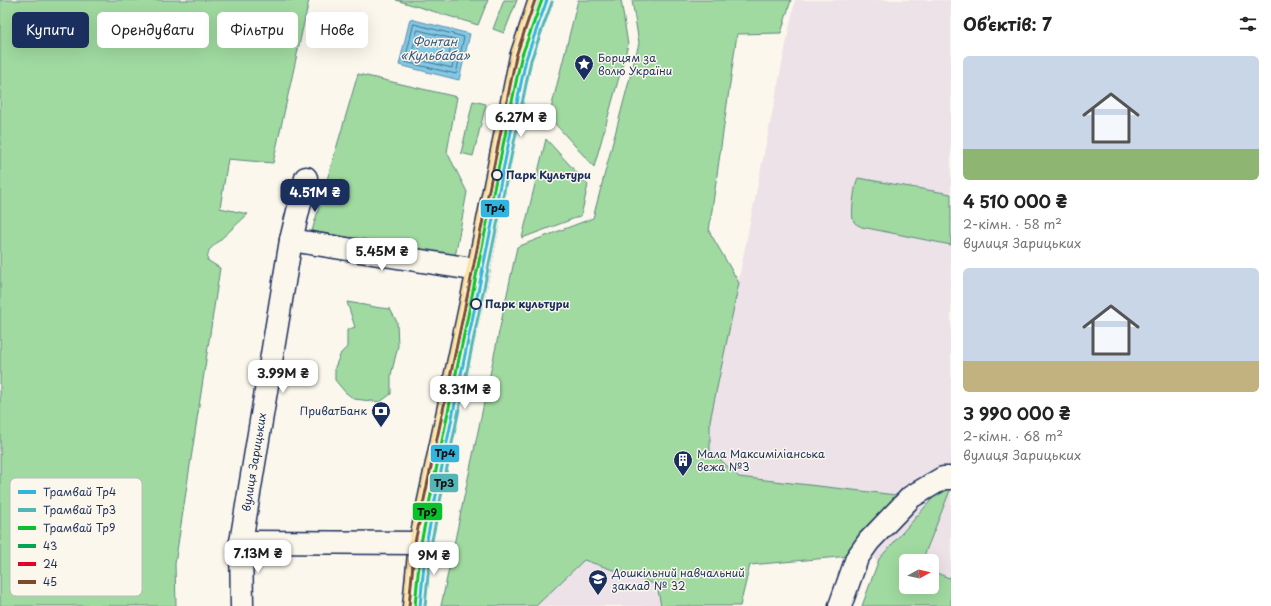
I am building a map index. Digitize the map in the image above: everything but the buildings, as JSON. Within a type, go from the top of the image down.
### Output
[{"type":"main road","points":[[414,606],[420,543],[478,270],[521,57],[540,0]]},
{"type":"street","name":"вулиця Зарицьких","points":[[242,606],[241,542],[291,240],[306,178]]},
{"type":"street","points":[[291,240],[478,270]]},
{"type":"street","points":[[840,606],[856,558],[869,541],[911,497],[943,478],[951,478]]},
{"type":"street","points":[[241,542],[420,543]]},
{"type":"shaded area","points":[[795,0],[951,0],[951,593],[939,589],[939,554],[899,554],[899,569],[896,572],[739,477],[710,450],[710,421]]},
{"type":"shaded area","points":[[584,560],[658,585],[661,606],[536,606]]},
{"type":"green space","points":[[0,0],[309,0],[273,163],[228,159],[220,208],[248,214],[209,250],[207,260],[220,268],[175,564],[176,606],[0,606]]},
{"type":"green space","points":[[396,0],[488,0],[478,25]]},
{"type":"green space","points":[[504,0],[517,0],[504,33],[493,29]]},
{"type":"green space","points":[[578,0],[621,0],[628,45],[594,167],[549,117]]},
{"type":"green space","points":[[632,0],[791,0],[781,33],[737,34],[709,231],[739,283],[710,421],[710,450],[739,477],[905,496],[850,556],[750,565],[740,606],[661,606],[657,585],[584,560],[536,606],[441,606],[517,247],[593,218],[639,43]]},
{"type":"green space","points":[[358,74],[457,97],[447,152],[467,192],[455,257],[312,231]]},
{"type":"green space","points":[[473,101],[486,104],[473,156],[461,153]]},
{"type":"green space","points":[[546,139],[588,185],[581,216],[522,238]]},
{"type":"green space","points":[[858,178],[951,194],[951,245],[862,227],[856,224],[853,219],[853,211]]},
{"type":"green space","points":[[347,302],[390,309],[397,322],[398,346],[391,375],[391,394],[380,402],[354,399],[345,392],[335,380],[335,367],[341,353],[347,347],[347,330],[355,327]]},
{"type":"green space","points":[[951,488],[925,554],[899,554],[899,594],[939,594],[939,574],[949,578],[951,576],[951,606],[862,606],[879,559],[940,490]]},
{"type":"water","name":"Фонтан «Кульбаба»","points":[[410,19],[470,34],[459,80],[399,65]]},
{"type":"tram line","name":"Тр9","points":[[415,606],[421,543],[521,58],[542,0]]},
{"type":"tram line","name":"Тр4","points":[[420,606],[426,544],[526,59],[547,0]]},
{"type":"tram line","name":"Тр3","points":[[425,606],[431,545],[531,60],[552,2]]},
{"type":"transit line","name":"45","points":[[409,606],[415,542],[473,269],[516,56],[535,0]]},
{"type":"transit line","name":"43","points":[[414,606],[420,543],[478,270],[521,57],[540,0]]},
{"type":"transit line","name":"24","points":[[419,606],[425,544],[483,271],[526,58],[545,2]]},
{"type":"place","name":"Борцям за волю України","points":[[584,81]]},
{"type":"place","name":"Парк Культури","points":[[497,175]]},
{"type":"place","name":"Парк культури","points":[[476,304]]},
{"type":"place","name":"ПриватБанк","points":[[381,428]]},
{"type":"place","name":"Мала Максиміліанська вежа №3","points":[[683,477]]},
{"type":"place","name":"Дошкільний навчальний заклад № 32","points":[[598,596]]}]
